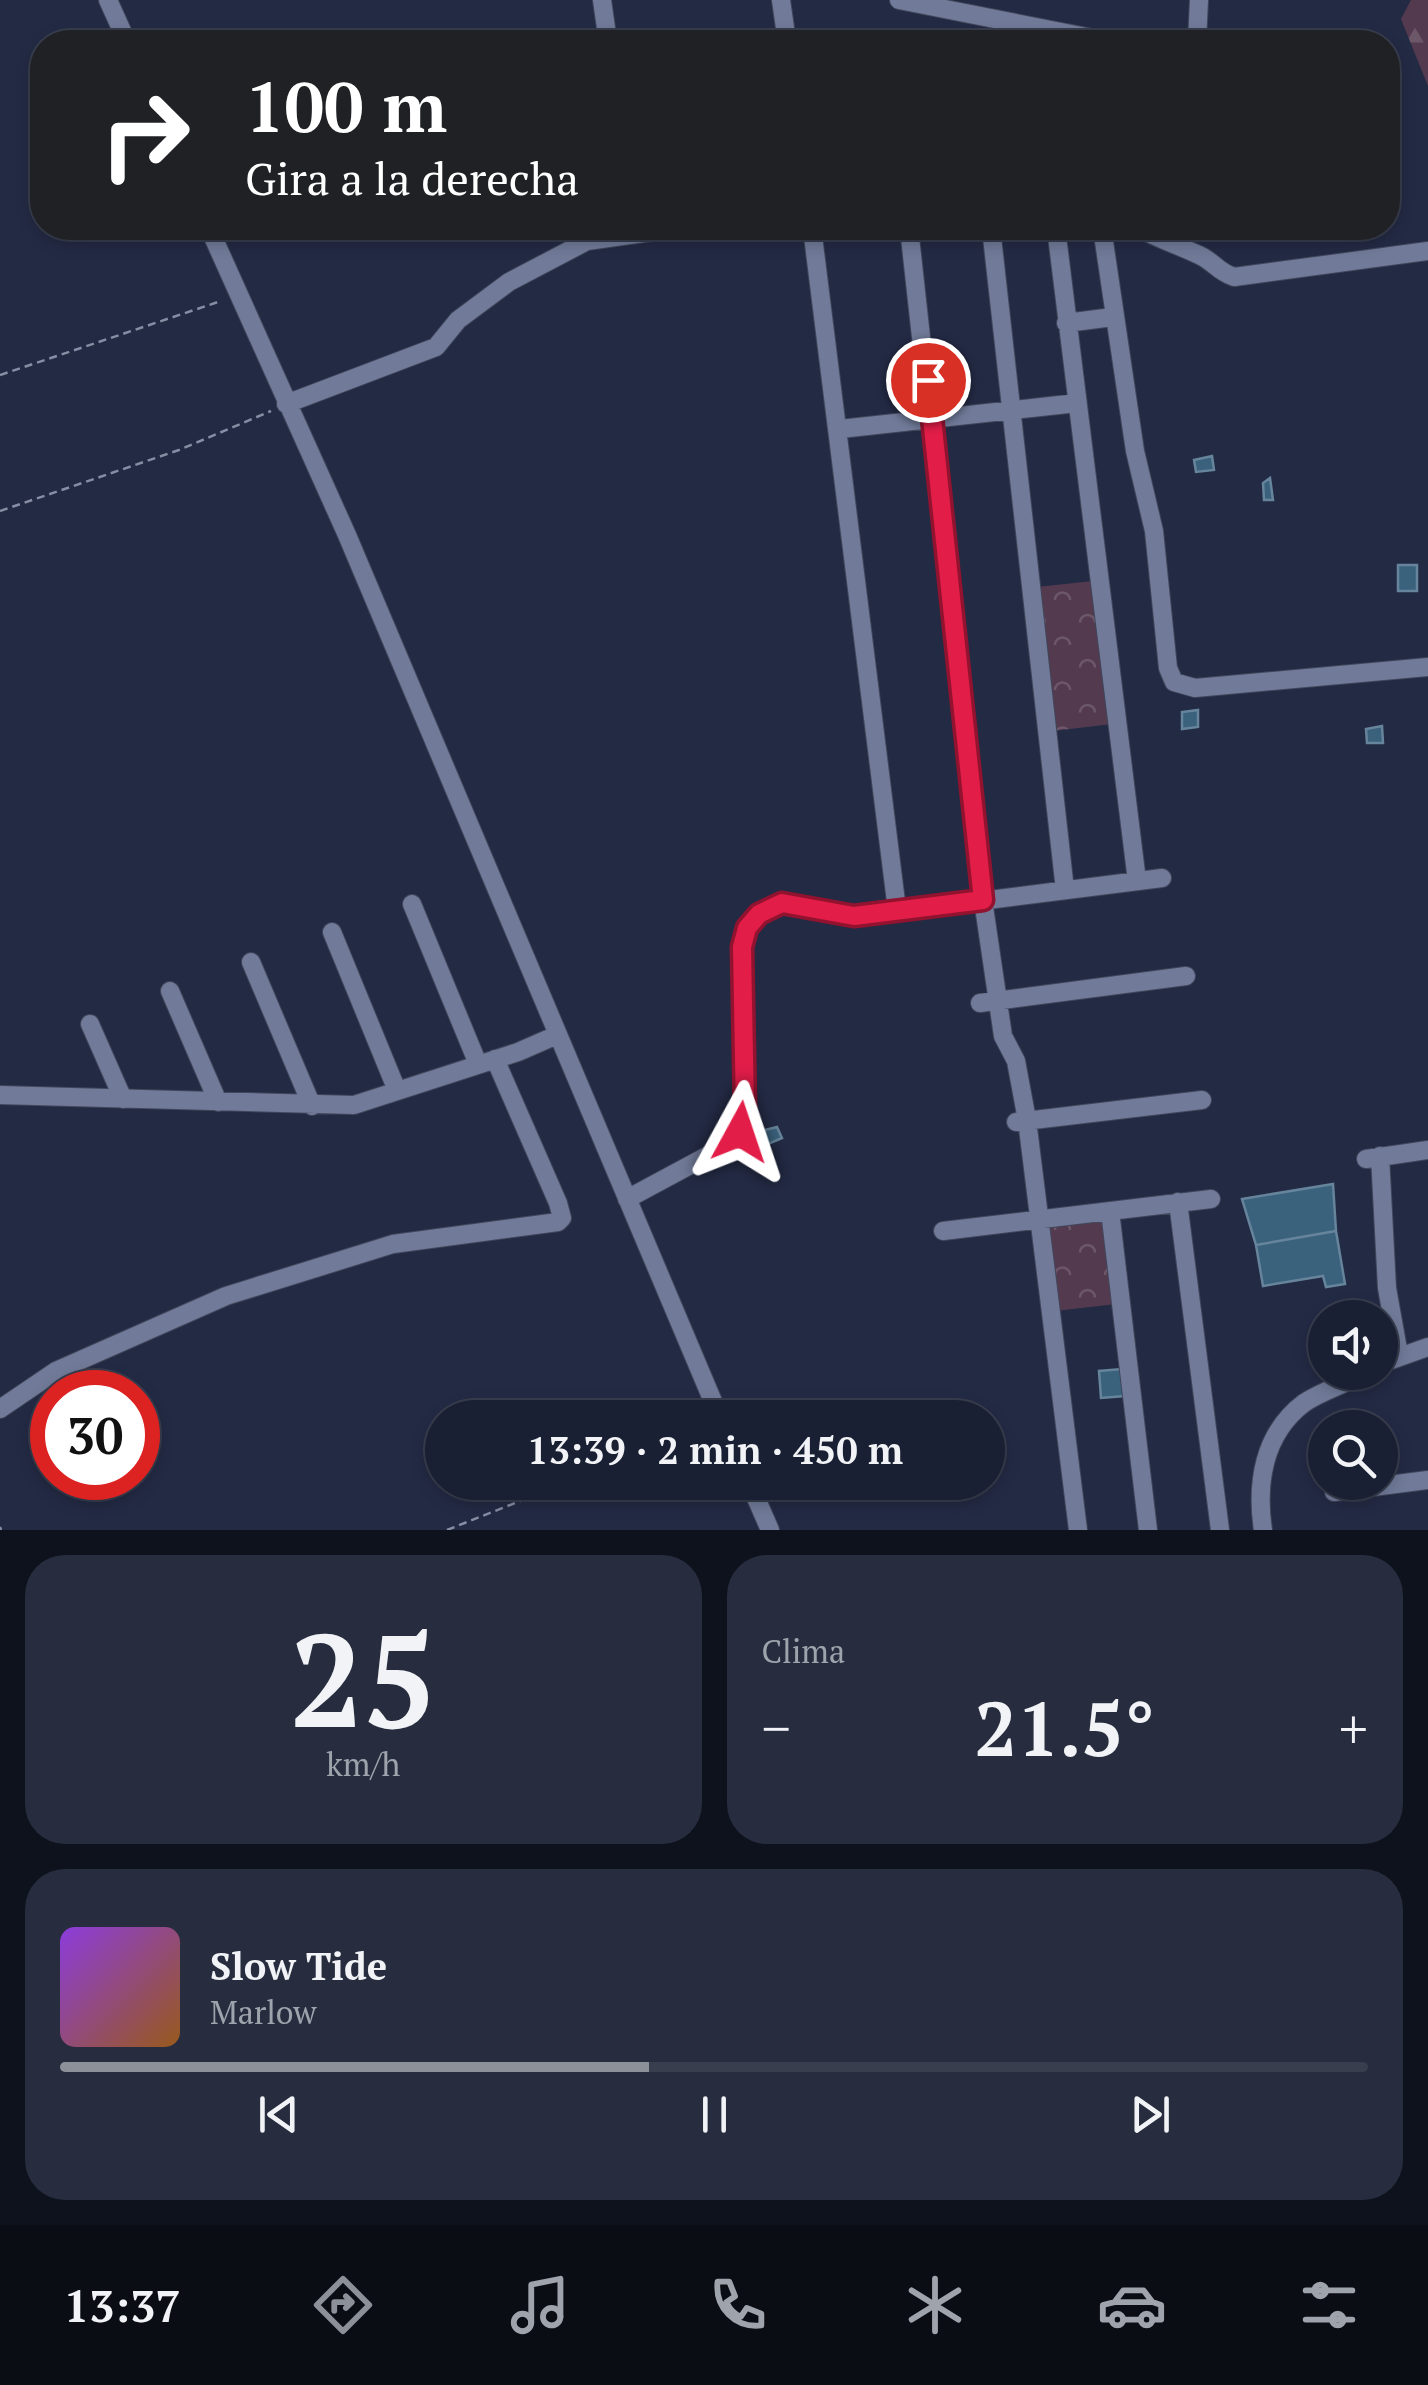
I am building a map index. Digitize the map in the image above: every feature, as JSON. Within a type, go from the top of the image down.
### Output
[{"type":"street","points":[[108,0],[122,30]]},
{"type":"street","points":[[602,0],[606,30]]},
{"type":"street","points":[[781,0],[785,30]]},
{"type":"street","points":[[899,0],[1051,30]]},
{"type":"street","points":[[1198,30],[1199,0]]},
{"type":"street","points":[[214,240],[346,535],[712,1400]]},
{"type":"street","points":[[286,404],[436,347],[458,320],[508,282],[577,240]]},
{"type":"street","points":[[814,240],[897,910]]},
{"type":"street","points":[[910,240],[983,900],[989,1001],[1021,1121],[1039,1221],[1078,1530]]},
{"type":"street","points":[[994,240],[1066,890]]},
{"type":"street","points":[[1057,240],[1137,882]]},
{"type":"street","points":[[1104,240],[1135,451],[1154,531],[1168,668],[1174,682],[1195,688],[1428,668]]},
{"type":"street","points":[[1156,240],[1204,256],[1219,272],[1234,277],[1428,251]]},
{"type":"street","points":[[1066,323],[1104,318]]},
{"type":"street","points":[[840,429],[1077,403]]},
{"type":"street","points":[[627,1199],[716,1152],[740,1132],[745,1111],[742,947],[747,928],[759,914],[782,903],[854,916],[1162,878]]},
{"type":"street","points":[[0,1410],[56,1371],[226,1296],[404,1242],[558,1222],[562,1218],[412,904]]},
{"type":"street","points":[[332,932],[396,1088]]},
{"type":"street","points":[[251,962],[312,1106]]},
{"type":"street","points":[[989,1001],[1186,976]]},
{"type":"street","points":[[170,991],[218,1102]]},
{"type":"street","points":[[90,1024],[124,1099]]},
{"type":"street","points":[[0,1095],[354,1105],[557,1035]]},
{"type":"street","points":[[1021,1121],[1202,1100]]},
{"type":"street","points":[[1428,1150],[1373,1157],[1387,1288],[1399,1355],[1428,1347]]},
{"type":"street","points":[[943,1231],[1211,1199]]},
{"type":"street","points":[[1178,1202],[1220,1530]]},
{"type":"street","points":[[1110,1211],[1148,1530]]},
{"type":"street","points":[[1263,1530],[1260,1472],[1277,1437],[1301,1405],[1331,1390]]},
{"type":"street","points":[[1398,1484],[1428,1480]]},
{"type":"street","points":[[757,1500],[770,1530]]},
{"type":"path","points":[[0,376],[238,296]]},
{"type":"path","points":[[0,511],[179,450],[286,404]]},
{"type":"path","points":[[447,1530],[523,1500]]},
{"type":"green space","points":[[1411,0],[1428,0],[1428,86],[1401,19]]},
{"type":"green space","points":[[1093,581],[1112,724],[1053,731],[1037,587]]},
{"type":"green space","points":[[1105,1217],[1116,1304],[1055,1311],[1044,1225]]},
{"type":"building","points":[[1212,456],[1214,470],[1196,472],[1194,460]]},
{"type":"building","points":[[1270,478],[1273,500],[1264,500],[1263,483]]},
{"type":"building","points":[[1398,565],[1417,565],[1417,591],[1398,591]]},
{"type":"building","points":[[1198,710],[1198,727],[1182,729],[1182,712]]},
{"type":"building","points":[[1382,726],[1383,743],[1367,743],[1366,729]]},
{"type":"building","points":[[777,1127],[782,1138],[768,1144],[765,1130]]},
{"type":"building","points":[[1333,1184],[1336,1231],[1256,1245],[1242,1199]]},
{"type":"building","points":[[1336,1231],[1345,1284],[1326,1287],[1323,1276],[1263,1286],[1256,1245]]},
{"type":"building","points":[[1122,1369],[1125,1396],[1101,1398],[1099,1371]]},
{"type":"route","points":[[740,1132],[745,1111],[740,1011],[742,947],[747,928],[759,914],[782,903],[854,916],[983,900],[928,380]]}]
